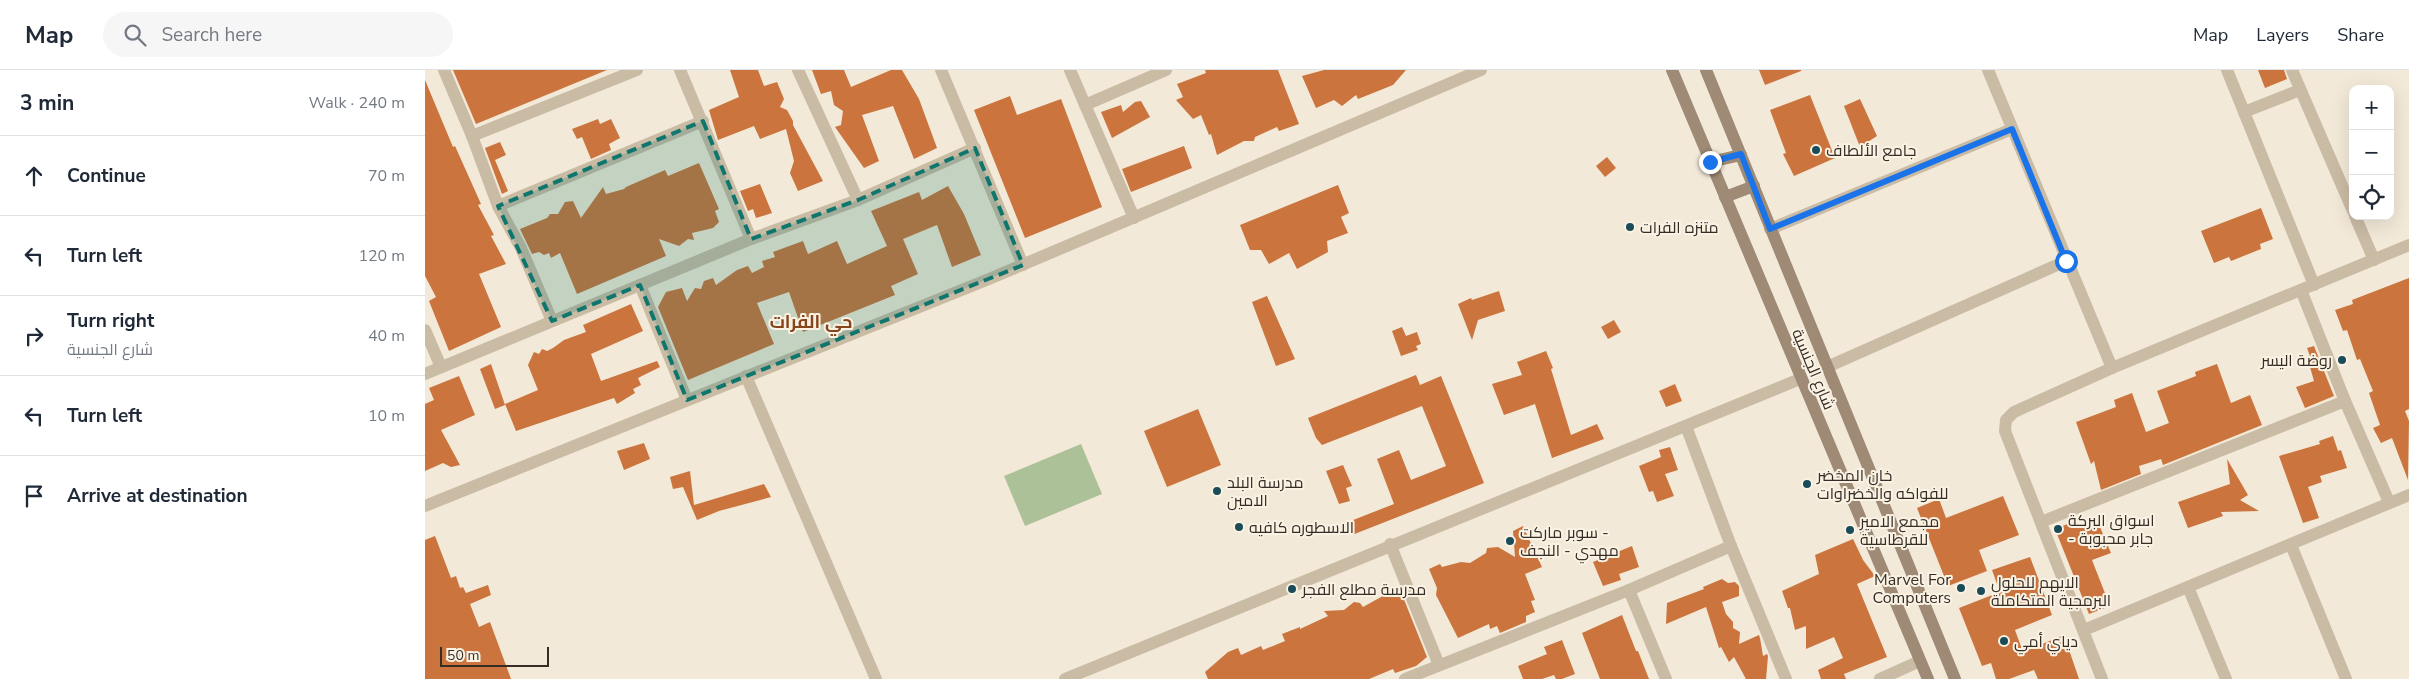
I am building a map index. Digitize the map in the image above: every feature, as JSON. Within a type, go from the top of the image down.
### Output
[{"type":"main road","name":"شارع الجنسية","points":[[1672,70],[1800,379],[1928,679]]},
{"type":"main road","name":"شارع الجنسية","points":[[1706,70],[1955,679]]},
{"type":"main road","points":[[1710,162],[1741,154]]},
{"type":"main road","points":[[1725,197],[1754,186]]},
{"type":"street","points":[[444,70],[472,136],[498,206],[521,248],[552,321]]},
{"type":"street","points":[[472,136],[637,70]]},
{"type":"street","points":[[680,70],[751,239]]},
{"type":"street","points":[[798,70],[858,200]]},
{"type":"street","points":[[941,70],[1023,265]]},
{"type":"street","points":[[1070,70],[1134,218]]},
{"type":"street","points":[[1085,105],[1166,70]]},
{"type":"street","points":[[425,506],[1023,265],[1481,70]]},
{"type":"street","points":[[1988,70],[2112,368]]},
{"type":"street","points":[[2227,70],[2313,285]]},
{"type":"street","points":[[2292,70],[2349,202]]},
{"type":"street","points":[[2244,112],[2300,90]]},
{"type":"street","points":[[498,206],[703,121]]},
{"type":"street","points":[[1770,229],[2012,129]]},
{"type":"street","points":[[425,374],[751,239],[858,200],[975,148]]},
{"type":"street","points":[[2357,220],[2374,260]]},
{"type":"street","points":[[2102,679],[2005,431],[2006,420],[2014,412],[2112,368],[2406,246],[2409,260]]},
{"type":"street","points":[[1827,367],[2066,261]]},
{"type":"street","points":[[640,285],[687,400]]},
{"type":"street","points":[[2301,290],[2345,401],[2389,502]]},
{"type":"street","points":[[425,330],[441,367]]},
{"type":"street","points":[[746,376],[876,679]]},
{"type":"street","points":[[1065,679],[1390,544],[1800,379]]},
{"type":"street","points":[[2041,522],[2345,401]]},
{"type":"street","points":[[1686,426],[1731,546],[1786,679]]},
{"type":"street","points":[[2083,630],[2291,545],[2409,494]]},
{"type":"street","points":[[1390,544],[1439,664]]},
{"type":"street","points":[[2291,545],[2346,679]]},
{"type":"street","points":[[1405,679],[1629,590],[1731,546]]},
{"type":"street","points":[[2188,587],[2225,679]]},
{"type":"street","points":[[1629,590],[1667,679]]},
{"type":"street","points":[[1880,679],[1920,661]]},
{"type":"highlighted area","points":[[703,121],[751,239],[858,200],[975,148],[1023,265],[687,400],[640,285],[552,321],[498,206]]},
{"type":"green space","points":[[1081,444],[1102,494],[1025,526],[1004,476]]},
{"type":"building","points":[[453,70],[607,70],[476,124]]},
{"type":"building","points":[[730,70],[758,70],[764,86],[777,82],[784,99],[780,107],[787,110],[823,181],[798,191],[790,173],[794,161],[786,129],[760,139],[754,126],[718,140],[709,110],[739,97]]},
{"type":"building","points":[[812,70],[844,70],[851,87],[891,70],[902,70],[919,99],[937,148],[914,159],[893,106],[862,115],[879,161],[864,168],[835,127],[841,125],[843,111],[834,105],[831,91],[821,94]]},
{"type":"building","points":[[1205,70],[1278,70],[1299,124],[1279,131],[1277,127],[1255,137],[1254,141],[1244,141],[1217,155],[1211,134],[1209,135],[1201,115],[1193,119],[1176,100],[1183,97],[1177,84],[1206,73]]},
{"type":"building","points":[[1324,70],[1406,70],[1393,85],[1358,99],[1356,95],[1342,106],[1334,100],[1316,108],[1302,76]]},
{"type":"building","points":[[1759,70],[1801,70],[1801,71],[1765,85]]},
{"type":"building","points":[[2258,70],[2284,70],[2287,79],[2265,88]]},
{"type":"building","points":[[425,80],[453,147],[455,146],[481,204],[478,205],[494,235],[491,236],[506,264],[479,274],[501,327],[449,351],[429,301],[436,297],[425,276]]},
{"type":"building","points":[[1810,95],[1835,158],[1794,176],[1783,154],[1786,153],[1770,110]]},
{"type":"building","points":[[1010,96],[1017,115],[1061,99],[1102,207],[1025,238],[974,110]]},
{"type":"building","points":[[1860,99],[1877,136],[1860,147],[1844,106]]},
{"type":"building","points":[[1141,101],[1150,117],[1112,138],[1101,112],[1121,105],[1123,112],[1135,102]]},
{"type":"building","points":[[598,119],[600,124],[611,119],[620,138],[609,144],[611,150],[591,159],[582,137],[577,139],[572,129]]},
{"type":"building","points":[[500,142],[506,155],[495,160],[508,191],[502,194],[485,148]]},
{"type":"building","points":[[1184,146],[1192,168],[1131,192],[1122,169]]},
{"type":"building","points":[[1607,157],[1616,168],[1605,177],[1596,166]]},
{"type":"building","points":[[699,163],[719,209],[715,211],[719,222],[713,228],[692,233],[694,240],[688,239],[679,246],[659,239],[666,256],[577,294],[560,253],[551,258],[549,253],[544,255],[539,252],[532,254],[520,229],[547,218],[550,214],[558,214],[565,202],[573,201],[581,218],[603,187],[606,194],[624,189],[665,170],[668,176]]},
{"type":"building","points":[[760,184],[772,213],[756,218],[753,209],[748,211],[740,191]]},
{"type":"building","points":[[1338,185],[1349,213],[1341,217],[1348,233],[1327,241],[1328,252],[1297,269],[1289,253],[1269,264],[1261,250],[1250,250],[1240,225]]},
{"type":"building","points":[[948,186],[964,214],[981,255],[952,267],[937,225],[903,239],[918,274],[891,286],[895,295],[803,332],[789,292],[757,303],[774,344],[688,380],[658,307],[666,292],[682,288],[687,301],[695,288],[701,289],[704,281],[713,278],[716,285],[737,270],[748,266],[752,273],[764,267],[762,261],[775,257],[773,252],[803,241],[808,254],[837,241],[847,264],[887,246],[871,211],[919,192],[922,200]]},
{"type":"building","points":[[2261,208],[2273,239],[2260,244],[2261,249],[2231,261],[2229,257],[2214,263],[2201,231]]},
{"type":"building","points":[[2409,278],[2409,409],[2405,411],[2409,421],[2408,480],[2392,438],[2381,443],[2373,428],[2380,425],[2369,393],[2373,391],[2360,359],[2357,360],[2347,330],[2343,331],[2335,310],[2353,304],[2352,300]]},
{"type":"building","points":[[1499,291],[1505,311],[1478,320],[1472,340],[1458,304],[1471,298],[1472,300]]},
{"type":"building","points":[[1267,296],[1295,359],[1276,366],[1252,302]]},
{"type":"building","points":[[631,304],[643,331],[591,354],[601,381],[657,361],[660,367],[638,378],[641,385],[633,389],[635,393],[617,404],[614,398],[516,431],[505,404],[538,390],[528,365],[534,352],[539,354],[542,349],[547,351],[564,340],[586,332],[583,325]]},
{"type":"building","points":[[1614,320],[1621,332],[1608,339],[1601,327]]},
{"type":"building","points":[[1402,327],[1406,336],[1417,332],[1421,344],[1416,346],[1418,350],[1401,356],[1392,331]]},
{"type":"building","points":[[2314,346],[2334,396],[2305,408],[2296,387],[2314,381],[2308,360],[2311,359],[2307,348]]},
{"type":"building","points":[[1546,351],[1553,368],[1551,369],[1571,435],[1597,424],[1604,439],[1552,458],[1535,404],[1504,415],[1492,384],[1522,375],[1517,362]]},
{"type":"building","points":[[491,364],[505,405],[495,409],[480,369]]},
{"type":"building","points":[[2217,364],[2231,403],[2250,395],[2262,425],[2163,465],[2161,459],[2139,466],[2141,474],[2101,490],[2094,461],[2091,464],[2076,422],[2116,407],[2114,400],[2132,393],[2146,432],[2169,423],[2157,391],[2196,376],[2195,372]]},
{"type":"building","points":[[1416,375],[1420,385],[1441,376],[1484,483],[1352,535],[1348,522],[1394,504],[1377,459],[1399,450],[1411,480],[1446,466],[1422,406],[1322,445],[1316,438],[1308,418]]},
{"type":"building","points":[[459,376],[475,415],[441,430],[460,465],[451,467],[443,463],[425,471],[425,404],[434,400],[429,388]]},
{"type":"building","points":[[1675,384],[1682,401],[1666,407],[1659,391]]},
{"type":"building","points":[[1198,409],[1221,465],[1167,487],[1144,431]]},
{"type":"building","points":[[2333,436],[2338,451],[2341,450],[2347,468],[2320,476],[2322,482],[2308,487],[2319,518],[2303,523],[2279,456],[2320,444],[2319,441]]},
{"type":"building","points":[[644,443],[650,459],[624,470],[617,451]]},
{"type":"building","points":[[1670,447],[1678,470],[1665,474],[1674,496],[1657,502],[1653,491],[1649,492],[1639,466],[1661,457],[1659,450]]},
{"type":"building","points":[[2227,459],[2248,495],[2240,500],[2259,511],[2221,512],[2223,516],[2188,528],[2178,502],[2230,484]]},
{"type":"building","points":[[1343,465],[1352,486],[1346,488],[1350,501],[1339,504],[1326,471]]},
{"type":"building","points":[[690,471],[694,505],[764,484],[771,497],[719,511],[697,520],[683,487],[673,489],[670,477]]},
{"type":"building","points":[[2003,496],[2019,535],[1979,550],[1987,571],[1948,586],[1917,508],[1939,499],[1946,518]]},
{"type":"building","points":[[2097,520],[2111,553],[2092,560],[2110,606],[2089,614],[2055,529],[2075,521],[2082,526]]},
{"type":"building","points":[[1523,526],[1542,567],[1525,574],[1535,600],[1531,601],[1535,612],[1526,616],[1526,622],[1500,633],[1497,626],[1490,629],[1489,624],[1458,638],[1436,595],[1437,588],[1429,569],[1440,564],[1442,567],[1461,562],[1470,563],[1486,553],[1487,548],[1498,547],[1515,557],[1513,531]]},
{"type":"building","points":[[435,536],[451,578],[456,576],[460,588],[463,587],[466,593],[488,585],[491,595],[470,604],[479,627],[490,622],[511,679],[425,679],[425,540]]},
{"type":"building","points":[[1853,539],[1863,560],[1875,576],[1857,584],[1887,657],[1844,674],[1846,679],[1821,679],[1818,670],[1843,658],[1834,637],[1806,649],[1806,626],[1795,630],[1790,608],[1788,608],[1782,591],[1819,574],[1815,555]]},
{"type":"building","points":[[1632,546],[1639,567],[1619,574],[1621,580],[1603,586],[1593,562]]},
{"type":"building","points":[[2030,557],[2052,615],[2015,630],[2023,652],[2064,635],[2079,679],[2038,679],[2034,670],[2009,679],[1996,679],[1991,663],[1982,666],[1959,608],[2000,592],[1992,570]]},
{"type":"building","points":[[1722,579],[1728,583],[1735,582],[1739,586],[1739,596],[1722,602],[1726,614],[1733,622],[1733,628],[1740,632],[1739,644],[1759,635],[1763,656],[1767,654],[1768,656],[1766,679],[1746,679],[1734,657],[1729,662],[1721,647],[1719,648],[1706,607],[1666,624],[1667,603],[1704,589],[1703,587]]},
{"type":"building","points":[[1399,587],[1427,657],[1416,666],[1395,673],[1393,669],[1369,679],[1208,679],[1205,672],[1228,652],[1238,648],[1241,655],[1261,646],[1263,650],[1285,641],[1282,634],[1300,627],[1300,629],[1328,616],[1324,611],[1344,610],[1354,602],[1360,603],[1363,607]]},
{"type":"building","points":[[1622,615],[1649,679],[1600,679],[1582,633]]},
{"type":"building","points":[[1562,640],[1575,674],[1562,679],[1556,679],[1554,675],[1542,679],[1523,679],[1518,666],[1547,654],[1544,647]]},
{"type":"place","name":"جامع الألطاف","points":[[1816,150]]},
{"type":"place","name":"متنزه الفرات","points":[[1630,227]]},
{"type":"place","name":"روضة اليسر","points":[[2342,360]]},
{"type":"place","name":"خان المخضر للفواكه والخضراوات","points":[[1807,484]]},
{"type":"place","name":"مدرسة البلد الامين","points":[[1217,491]]},
{"type":"place","name":"الاسطوره كافيه","points":[[1239,527]]},
{"type":"place","name":"اسواق البركة - جابر محبوبة","points":[[2058,529]]},
{"type":"place","name":"مجمع الامير للقرطاسية","points":[[1850,530]]},
{"type":"place","name":"سوبر ماركت - مهدي - النجف","points":[[1510,541]]},
{"type":"place","name":"Marvel For Computers","points":[[1961,588]]},
{"type":"place","name":"مدرسة مطلع الفجر","points":[[1292,589]]},
{"type":"place","name":"الايهم للحلول البرمجية المتكاملة","points":[[1981,591]]},
{"type":"place","name":"دياي أمي","points":[[2004,641]]},
{"type":"district","name":"حي الفرات","points":[[811,322]]},
{"type":"route","points":[[1710,162],[1741,154],[1770,229],[2012,129],[2066,261]]}]
